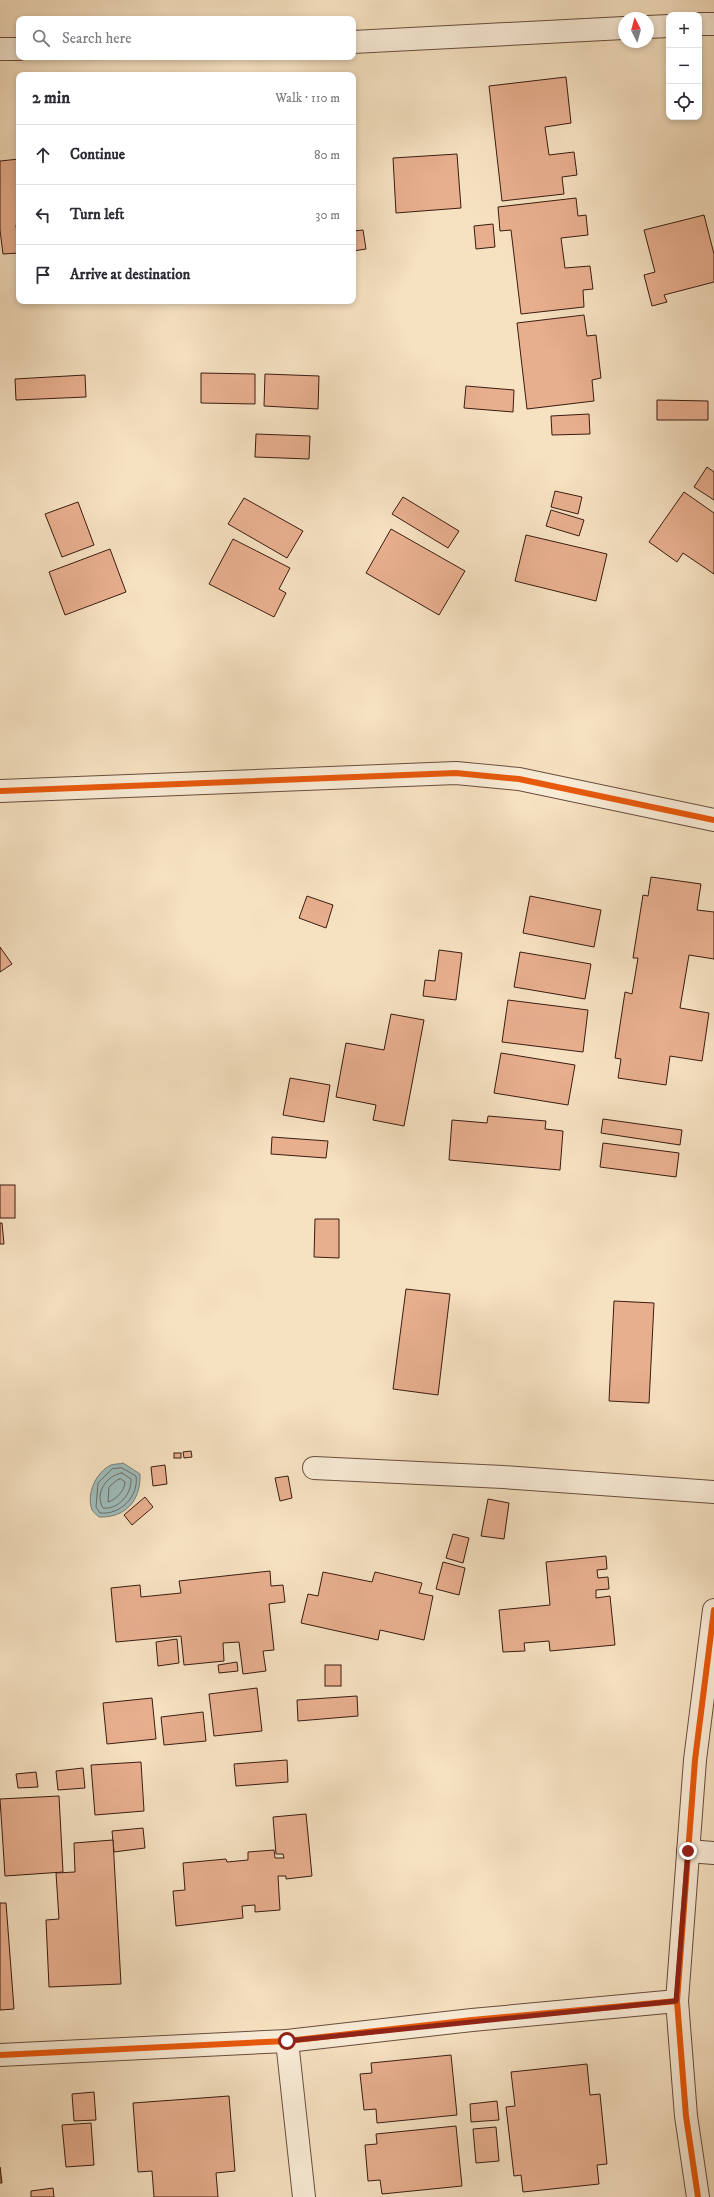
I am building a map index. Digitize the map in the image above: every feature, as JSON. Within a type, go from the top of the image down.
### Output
[{"type":"street","points":[[702,24],[714,24]]},
{"type":"street","points":[[654,27],[666,26]]},
{"type":"street","points":[[356,42],[618,28]]},
{"type":"street","points":[[0,49],[16,50]]},
{"type":"street","points":[[0,790],[456,773],[519,779],[714,820]]},
{"type":"street","points":[[314,1468],[503,1477],[714,1492]]},
{"type":"street","points":[[698,2197],[686,2116],[676,2001],[695,1760],[714,1610]]},
{"type":"street","points":[[688,1851],[714,1852]]},
{"type":"street","points":[[0,2055],[287,2041],[676,2001]]},
{"type":"street","points":[[287,2041],[304,2197]]},
{"type":"water","points":[[123,1463],[140,1474],[138,1492],[130,1506],[124,1511],[108,1517],[99,1517],[93,1511],[90,1504],[91,1491],[94,1484],[106,1468],[111,1465]]},
{"type":"building","points":[[566,77],[571,123],[545,127],[549,155],[574,152],[577,175],[562,177],[564,194],[502,201],[489,86]]},
{"type":"building","points":[[457,154],[461,208],[396,213],[393,158]]},
{"type":"building","points":[[16,159],[16,253],[3,254],[0,230],[0,161]]},
{"type":"building","points":[[576,198],[578,216],[586,215],[588,235],[561,238],[565,268],[590,266],[593,289],[583,290],[584,307],[521,314],[511,230],[500,231],[498,207]]},
{"type":"building","points":[[704,215],[714,254],[714,282],[664,295],[667,302],[652,306],[644,275],[655,272],[644,230]]},
{"type":"building","points":[[493,224],[495,247],[476,249],[474,226]]},
{"type":"building","points":[[363,230],[366,249],[356,251],[356,231]]},
{"type":"building","points":[[584,315],[587,336],[596,335],[601,378],[592,380],[594,401],[527,409],[517,323]]},
{"type":"building","points":[[201,373],[255,374],[255,404],[201,403]]},
{"type":"building","points":[[265,374],[319,376],[318,409],[264,406]]},
{"type":"building","points":[[85,375],[86,397],[16,400],[15,379]]},
{"type":"building","points":[[466,386],[514,390],[513,412],[464,408]]},
{"type":"building","points":[[657,400],[708,401],[708,420],[657,420]]},
{"type":"building","points":[[589,414],[590,434],[552,435],[551,416]]},
{"type":"building","points":[[256,434],[310,436],[309,459],[255,457]]},
{"type":"building","points":[[707,467],[714,472],[714,500],[694,487]]},
{"type":"building","points":[[555,491],[582,497],[578,514],[551,507]]},
{"type":"building","points":[[684,492],[714,513],[714,574],[683,553],[677,562],[649,542]]},
{"type":"building","points":[[403,497],[459,531],[448,548],[392,514]]},
{"type":"building","points":[[244,498],[303,531],[287,558],[228,524]]},
{"type":"building","points":[[78,502],[94,545],[62,557],[45,514]]},
{"type":"building","points":[[551,510],[584,520],[579,536],[546,526]]},
{"type":"building","points":[[391,529],[465,571],[439,615],[366,573]]},
{"type":"building","points":[[526,535],[607,554],[596,601],[515,581]]},
{"type":"building","points":[[233,539],[290,568],[279,589],[286,593],[274,617],[209,584]]},
{"type":"building","points":[[110,549],[126,592],[65,615],[49,572]]},
{"type":"building","points":[[651,877],[701,884],[697,910],[714,912],[714,959],[689,955],[680,1008],[709,1013],[702,1061],[670,1056],[666,1085],[618,1078],[621,1059],[615,1058],[625,992],[632,994],[638,958],[633,958],[643,895],[648,896]]},
{"type":"building","points":[[307,896],[333,905],[326,928],[299,918]]},
{"type":"building","points":[[530,896],[601,910],[594,947],[523,933]]},
{"type":"building","points":[[0,947],[12,964],[0,972]]},
{"type":"building","points":[[439,950],[462,953],[456,1000],[423,996],[425,980],[435,981]]},
{"type":"building","points":[[520,952],[591,964],[585,999],[514,987]]},
{"type":"building","points":[[508,1000],[588,1010],[583,1052],[502,1042]]},
{"type":"building","points":[[391,1014],[424,1020],[404,1126],[373,1120],[376,1105],[336,1097],[346,1043],[384,1050]]},
{"type":"building","points":[[501,1053],[575,1065],[568,1105],[494,1093]]},
{"type":"building","points":[[290,1078],[330,1085],[324,1122],[283,1115]]},
{"type":"building","points":[[488,1116],[546,1121],[545,1129],[563,1131],[560,1170],[449,1160],[452,1120],[487,1123]]},
{"type":"building","points":[[603,1119],[682,1130],[680,1145],[601,1133]]},
{"type":"building","points":[[272,1137],[328,1141],[326,1158],[271,1154]]},
{"type":"building","points":[[603,1143],[679,1153],[676,1177],[600,1167]]},
{"type":"building","points":[[0,1185],[15,1185],[15,1218],[0,1218]]},
{"type":"building","points":[[315,1219],[339,1219],[339,1258],[314,1257]]},
{"type":"building","points":[[0,1223],[2,1223],[4,1244],[0,1244]]},
{"type":"building","points":[[406,1289],[450,1294],[438,1395],[393,1389]]},
{"type":"building","points":[[614,1301],[654,1303],[649,1403],[609,1401]]},
{"type":"building","points":[[191,1451],[192,1457],[184,1458],[183,1452]]},
{"type":"building","points":[[174,1453],[181,1453],[181,1458],[174,1458]]},
{"type":"building","points":[[165,1465],[167,1484],[153,1486],[151,1467]]},
{"type":"building","points":[[288,1476],[292,1498],[280,1501],[275,1478]]},
{"type":"building","points":[[145,1497],[153,1507],[132,1525],[124,1515]]},
{"type":"building","points":[[488,1499],[509,1503],[504,1539],[481,1536]]},
{"type":"building","points":[[453,1534],[469,1538],[463,1563],[446,1558]]},
{"type":"building","points":[[606,1556],[607,1569],[597,1570],[598,1578],[608,1577],[609,1589],[596,1590],[596,1598],[610,1596],[615,1645],[550,1651],[549,1641],[524,1643],[525,1651],[503,1652],[499,1610],[550,1605],[546,1562]]},
{"type":"building","points":[[443,1562],[465,1568],[459,1595],[436,1589]]},
{"type":"building","points":[[270,1571],[271,1586],[283,1585],[285,1602],[269,1604],[274,1650],[263,1651],[266,1671],[243,1674],[239,1642],[223,1643],[224,1661],[184,1665],[181,1636],[116,1642],[111,1588],[140,1585],[141,1597],[181,1593],[179,1581]]},
{"type":"building","points":[[323,1572],[372,1582],[375,1572],[422,1583],[419,1593],[433,1596],[424,1640],[380,1630],[378,1640],[301,1623],[308,1594],[318,1596]]},
{"type":"building","points":[[177,1639],[179,1663],[158,1666],[156,1642]]},
{"type":"building","points":[[237,1662],[238,1671],[219,1673],[218,1665]]},
{"type":"building","points":[[325,1665],[341,1665],[341,1686],[325,1686]]},
{"type":"building","points":[[257,1688],[262,1731],[214,1736],[209,1694]]},
{"type":"building","points":[[357,1696],[358,1716],[298,1721],[297,1700]]},
{"type":"building","points":[[152,1698],[156,1739],[107,1744],[103,1703]]},
{"type":"building","points":[[203,1712],[206,1741],[164,1745],[161,1717]]},
{"type":"building","points":[[287,1760],[288,1782],[236,1786],[234,1764]]},
{"type":"building","points":[[141,1762],[144,1811],[95,1815],[91,1765]]},
{"type":"building","points":[[83,1768],[85,1788],[58,1790],[56,1771]]},
{"type":"building","points":[[36,1772],[38,1787],[18,1788],[16,1774]]},
{"type":"building","points":[[59,1796],[63,1872],[5,1876],[0,1799]]},
{"type":"building","points":[[306,1814],[312,1876],[286,1879],[286,1876],[278,1876],[280,1910],[255,1912],[255,1905],[242,1906],[243,1918],[176,1926],[173,1891],[185,1890],[183,1863],[226,1859],[227,1862],[248,1860],[248,1852],[274,1850],[275,1858],[284,1858],[283,1854],[276,1854],[273,1817]]},
{"type":"building","points":[[143,1828],[145,1848],[114,1852],[112,1831]]},
{"type":"building","points":[[113,1840],[121,1984],[49,1987],[46,1920],[59,1919],[56,1873],[75,1872],[74,1843]]},
{"type":"building","points":[[0,1903],[6,1903],[14,2009],[0,2010]]},
{"type":"building","points":[[451,2055],[457,2115],[377,2123],[376,2109],[364,2110],[360,2074],[372,2073],[371,2063]]},
{"type":"building","points":[[587,2064],[590,2095],[600,2094],[607,2164],[597,2165],[599,2184],[523,2192],[521,2175],[514,2176],[506,2107],[515,2106],[511,2072]]},
{"type":"building","points":[[94,2092],[96,2120],[74,2121],[72,2094]]},
{"type":"building","points":[[229,2096],[235,2171],[216,2173],[218,2197],[154,2197],[152,2171],[138,2172],[133,2103]]},
{"type":"building","points":[[497,2101],[499,2120],[471,2122],[470,2104]]},
{"type":"building","points":[[91,2123],[94,2165],[66,2167],[62,2125]]},
{"type":"building","points":[[456,2126],[462,2186],[382,2194],[380,2180],[368,2181],[365,2145],[377,2144],[376,2134]]},
{"type":"building","points":[[496,2127],[499,2161],[476,2163],[473,2129]]},
{"type":"building","points":[[0,2167],[2,2183],[0,2183]]},
{"type":"building","points":[[53,2188],[54,2197],[31,2197],[31,2191]]},
{"type":"cycle path","points":[[0,791],[456,773],[519,779],[714,820]]},
{"type":"cycle path","points":[[698,2197],[686,2116],[677,2001],[695,1760],[714,1610]]},
{"type":"cycle path","points":[[0,2055],[287,2041],[472,2020],[677,2001]]},
{"type":"route","points":[[287,2041],[472,2020],[676,2001],[688,1851]]}]
